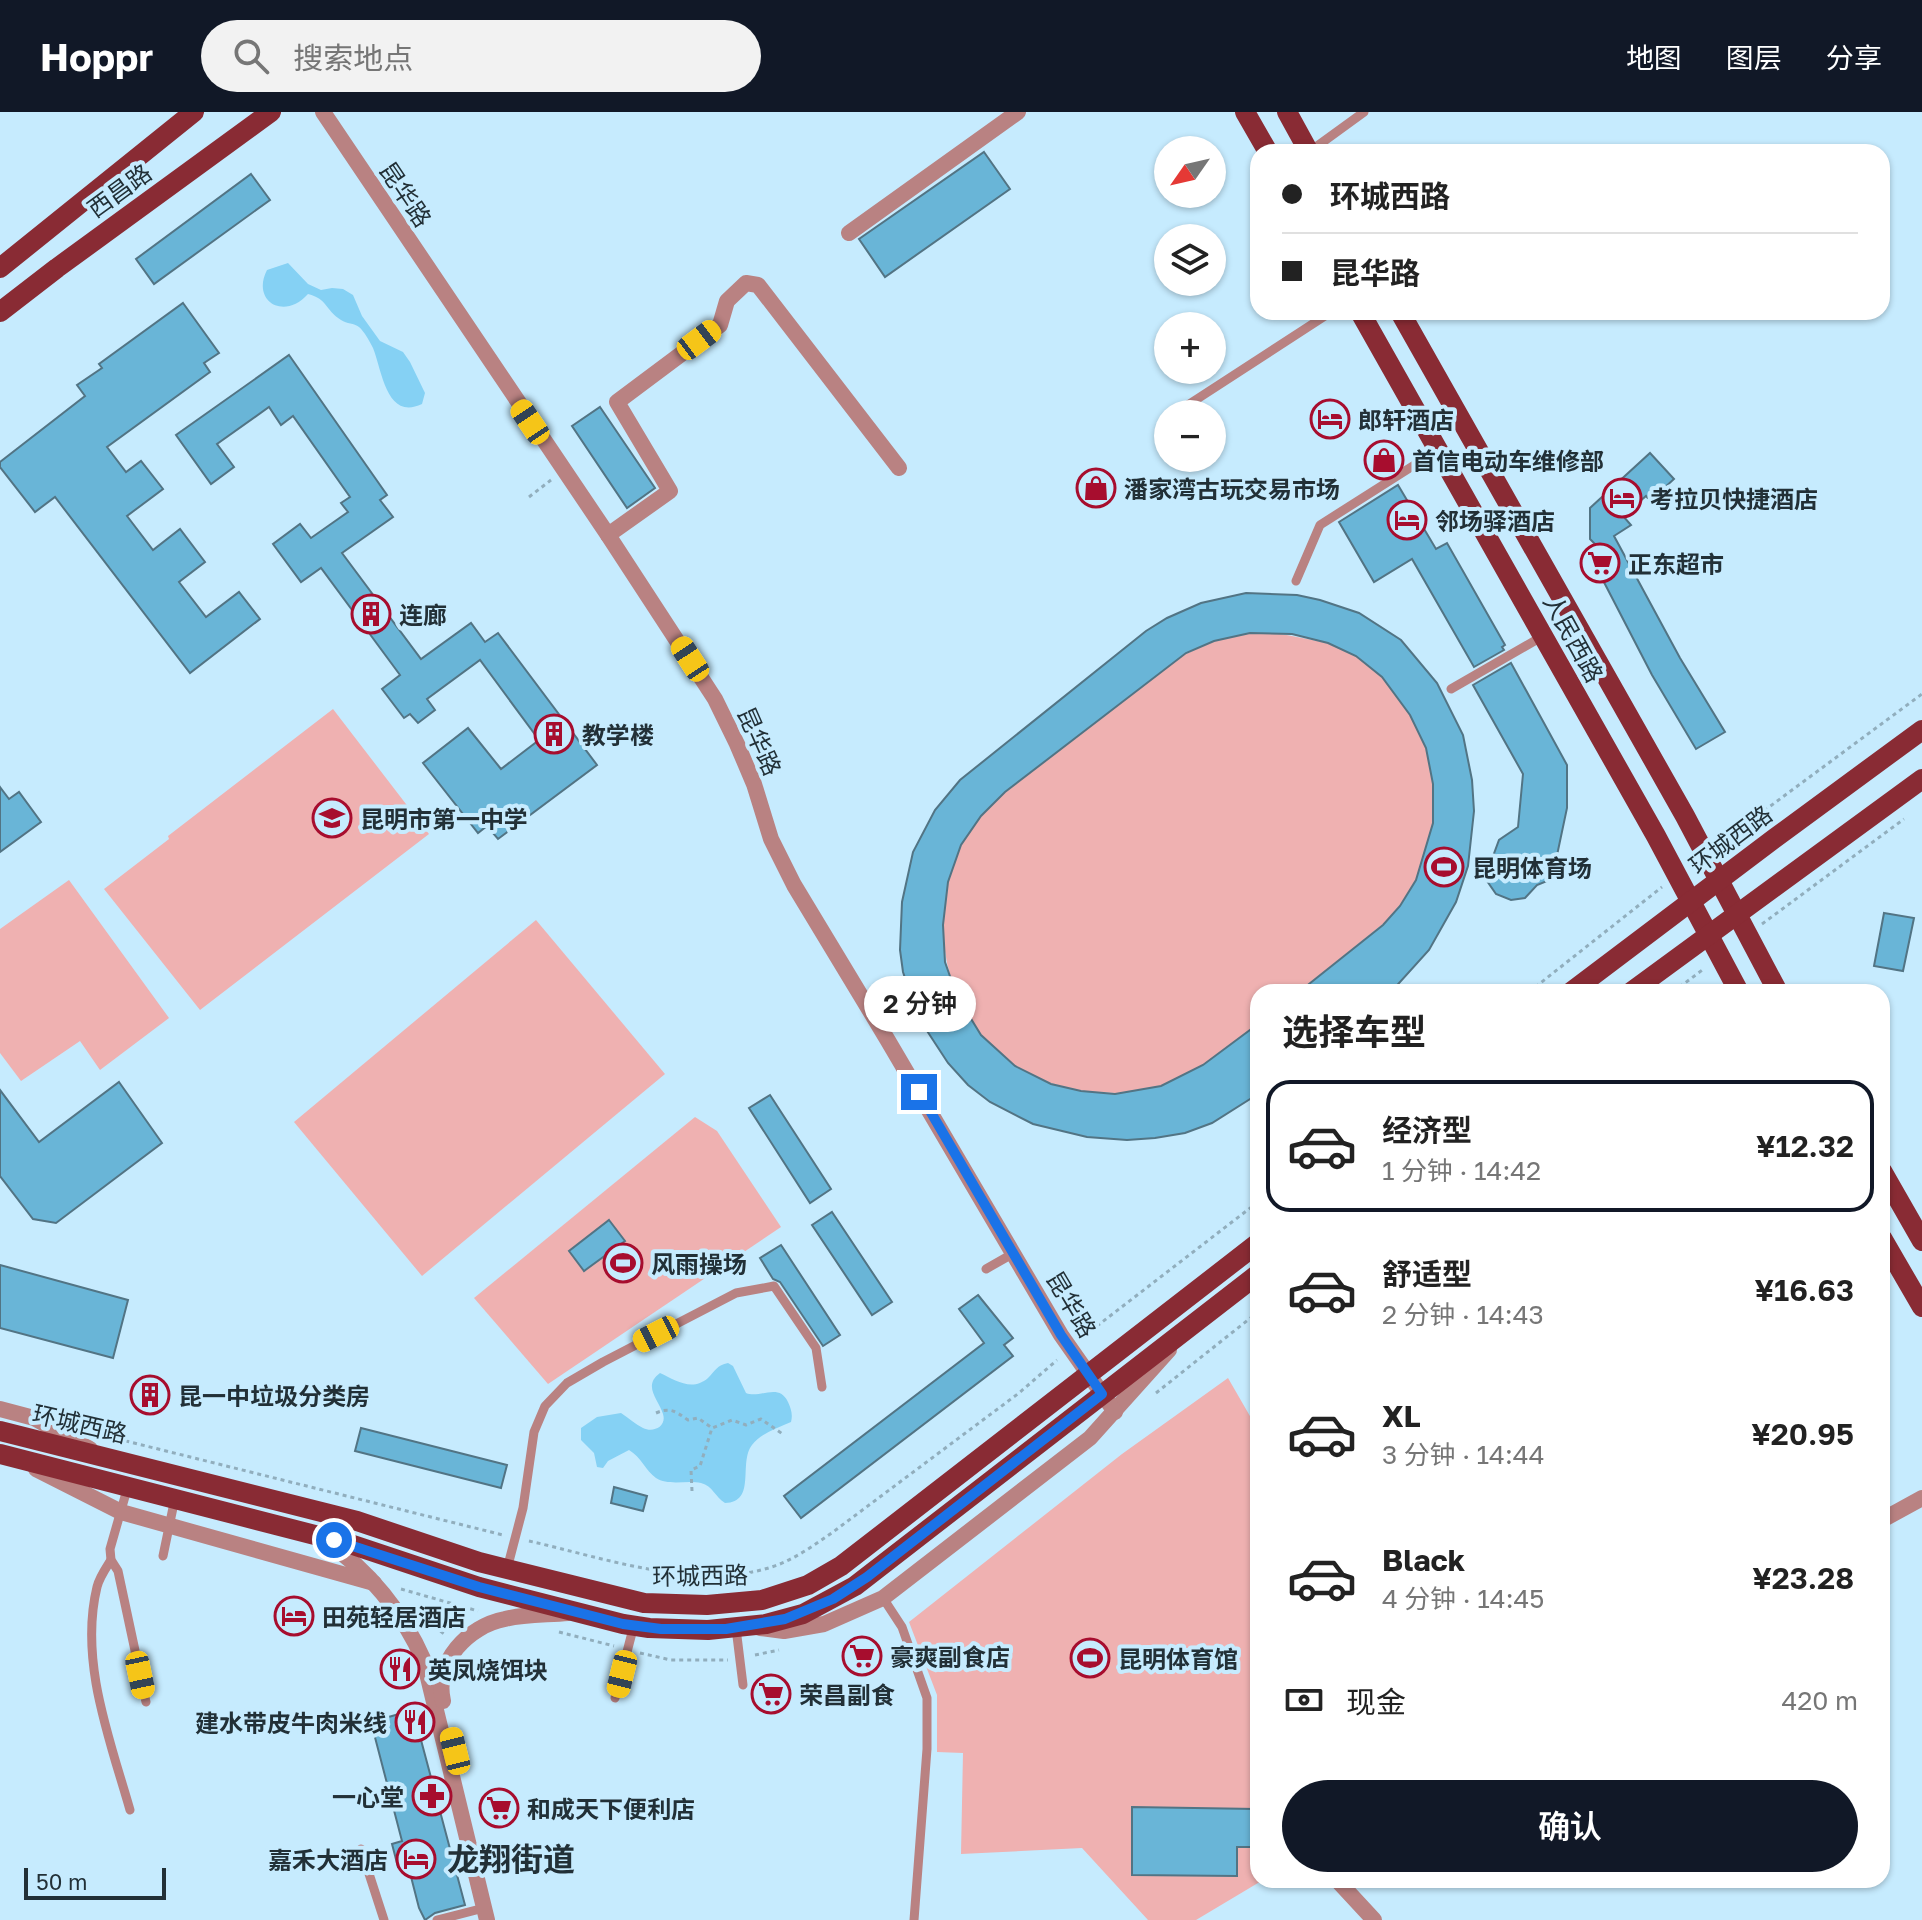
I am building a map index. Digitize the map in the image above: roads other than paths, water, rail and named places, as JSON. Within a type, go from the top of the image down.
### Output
[{"type":"main road","name":"西昌路","points":[[0,268],[194,112]]},
{"type":"main road","name":"西昌路","points":[[0,312],[271,112]]},
{"type":"main road","points":[[1245,112],[1263,144]]},
{"type":"main road","points":[[1287,112],[1305,144]]},
{"type":"main road","name":"人民西路","points":[[1365,320],[1677,875],[1735,984]]},
{"type":"main road","name":"人民西路","points":[[1405,320],[1706,855],[1774,984]]},
{"type":"main road","name":"环城西路","points":[[1581,984],[1922,730]]},
{"type":"main road","points":[[1642,984],[1922,779]]},
{"type":"main road","points":[[1890,1185],[1922,1241]]},
{"type":"main road","name":"环城西路","points":[[0,1431],[97,1443],[507,1569],[626,1600],[662,1605],[734,1604],[778,1596],[821,1578],[852,1558],[1250,1249]]},
{"type":"main road","points":[[1890,1252],[1922,1307]]},
{"type":"main road","name":"环城西路","points":[[0,1454],[350,1544],[448,1578],[578,1612],[634,1625],[669,1629],[741,1627],[803,1614],[845,1592],[1250,1280]]},
{"type":"street","name":"昆华路","points":[[323,112],[715,699],[754,784],[771,839],[794,885],[1070,1348],[1115,1412]]},
{"type":"street","points":[[849,233],[1018,112]]},
{"type":"street","points":[[608,535],[670,491],[617,402],[720,325],[727,301],[746,283],[758,285],[899,468]]},
{"type":"street","points":[[741,1627],[784,1631],[804,1629],[824,1624],[883,1598],[1082,1445],[1115,1412],[1183,1333]]},
{"type":"street","points":[[0,1409],[34,1418],[97,1443]]},
{"type":"street","points":[[20,1461],[121,1512],[374,1583]]},
{"type":"street","points":[[1890,1516],[1922,1498]]},
{"type":"street","points":[[317,1536],[353,1562],[374,1583],[406,1625],[424,1661],[489,1916]]},
{"type":"street","points":[[489,1916],[442,1694],[442,1675],[459,1646],[480,1629],[495,1622],[505,1618],[578,1612]]},
{"type":"street","points":[[1344,1888],[1374,1920]]},
{"type":"lane","points":[[1320,144],[1364,112]]},
{"type":"lane","points":[[1195,400],[1319,320]]},
{"type":"lane","points":[[1296,581],[1320,525],[1438,450]]},
{"type":"lane","points":[[1451,689],[1543,636]]},
{"type":"lane","points":[[986,1269],[1014,1253]]},
{"type":"lane","points":[[507,1569],[523,1508],[534,1432],[545,1406],[567,1383],[736,1293],[774,1286],[816,1348],[822,1387]]},
{"type":"lane","points":[[128,1486],[110,1549],[111,1560],[118,1571],[146,1702]]},
{"type":"lane","points":[[163,1556],[175,1498]]},
{"type":"lane","points":[[111,1560],[97,1585],[92,1621],[92,1658],[130,1810]]},
{"type":"lane","points":[[883,1598],[902,1627],[928,1706],[914,1920]]},
{"type":"lane","points":[[615,1698],[634,1625]]},
{"type":"lane","points":[[741,1627],[743,1685]]},
{"type":"lane","points":[[361,1849],[384,1920]]},
{"type":"lane","points":[[437,1920],[489,1916]]},
{"type":"water","points":[[288,263],[308,284],[321,290],[343,289],[353,295],[362,316],[380,341],[403,352],[410,362],[425,393],[422,404],[400,406],[393,400],[363,331],[336,316],[319,299],[308,294],[289,306],[272,304],[263,291],[267,270]]},
{"type":"water","points":[[728,1363],[733,1366],[746,1393],[780,1393],[788,1402],[792,1414],[791,1422],[765,1434],[752,1445],[746,1462],[744,1489],[735,1501],[725,1503],[701,1483],[661,1480],[652,1475],[629,1450],[608,1461],[603,1468],[597,1467],[594,1453],[581,1440],[581,1428],[597,1417],[621,1413],[643,1428],[658,1428],[664,1419],[652,1383],[660,1373],[684,1383],[696,1384]]},
{"type":"place","name":"郎轩酒店","points":[[1330,419]]},
{"type":"place","name":"首信电动车维修部","points":[[1384,460]]},
{"type":"place","name":"潘家湾古玩交易市场","points":[[1096,488]]},
{"type":"place","name":"考拉贝快捷酒店","points":[[1622,498]]},
{"type":"place","name":"邻场驿酒店","points":[[1407,520]]},
{"type":"place","name":"正东超市","points":[[1600,563]]},
{"type":"place","name":"连廊","points":[[371,614]]},
{"type":"place","name":"教学楼","points":[[554,734]]},
{"type":"place","name":"昆明市第一中学","points":[[332,818]]},
{"type":"place","name":"昆明体育场","points":[[1444,867]]},
{"type":"place","name":"风雨操场","points":[[623,1263]]},
{"type":"place","name":"昆一中垃圾分类房","points":[[150,1395]]},
{"type":"place","name":"田苑轻居酒店","points":[[294,1616]]},
{"type":"place","name":"豪爽副食店","points":[[862,1656]]},
{"type":"place","name":"昆明体育馆","points":[[1090,1658]]},
{"type":"place","name":"英凤烧饵块","points":[[400,1669]]},
{"type":"place","name":"荣昌副食","points":[[771,1694]]},
{"type":"place","name":"建水带皮牛肉米线","points":[[415,1722]]},
{"type":"place","name":"一心堂","points":[[432,1796]]},
{"type":"place","name":"和成天下便利店","points":[[499,1808]]},
{"type":"place","name":"嘉禾大酒店","points":[[416,1859]]},
{"type":"district","name":"龙翔街道","points":[[511,1859]]}]
